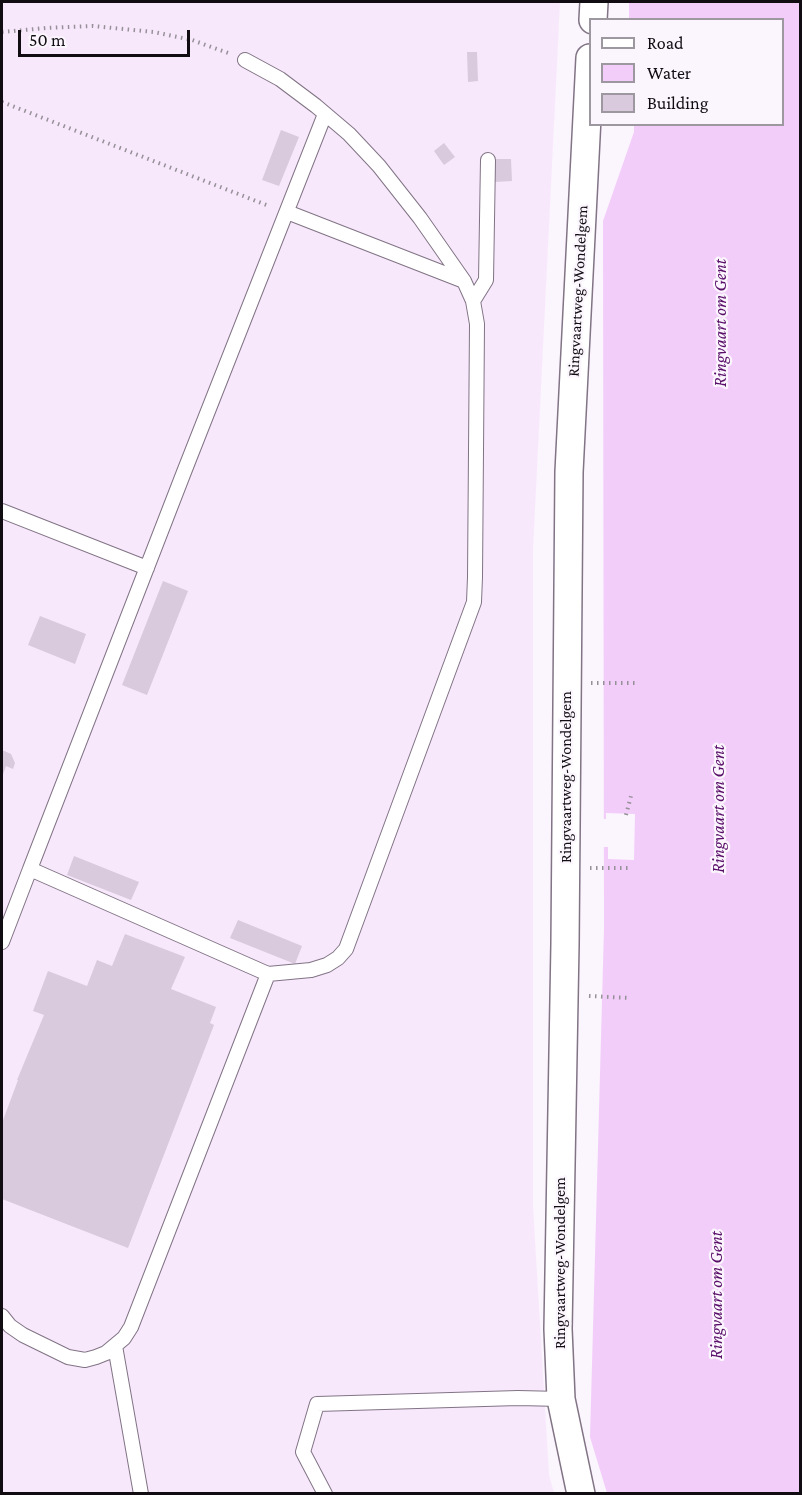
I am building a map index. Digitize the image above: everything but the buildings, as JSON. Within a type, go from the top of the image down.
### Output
[{"type":"street","points":[[593,18],[594,2]]},
{"type":"street","name":"Ringvaartweg-Wondelgem","points":[[582,1494],[561,1399],[558,1329],[565,944],[569,472],[589,96]]},
{"type":"lane","points":[[30,869],[268,974],[311,970],[327,965],[346,949],[474,602],[477,324],[473,301],[464,281],[420,218],[379,166],[349,134],[280,79],[245,60]]},
{"type":"lane","points":[[2,942],[325,114]]},
{"type":"lane","points":[[473,301],[486,280],[488,160]]},
{"type":"lane","points":[[287,212],[464,281]]},
{"type":"lane","points":[[2,511],[147,568]]},
{"type":"lane","points":[[2,1316],[10,1326],[23,1335],[68,1357],[85,1360],[96,1357],[124,1338],[268,974]]},
{"type":"lane","points":[[115,1346],[141,1494]]},
{"type":"lane","points":[[325,1494],[303,1452],[317,1404],[518,1398],[561,1399]]},
{"type":"path","points":[[2,32],[93,26],[154,32],[192,40],[245,60]]},
{"type":"path","points":[[2,102],[287,212]]},
{"type":"path","points":[[590,682],[635,683]]},
{"type":"path","points":[[626,815],[631,796]]},
{"type":"path","points":[[590,868],[632,868]]},
{"type":"path","points":[[580,995],[630,998]]},
{"type":"shaded area","points":[[2,2],[560,2],[533,549],[533,1207],[549,1475],[554,1493],[2,1494]]},
{"type":"water","name":"Ringvaart om Gent","points":[[629,2],[800,2],[800,1493],[607,1493],[590,1437],[604,929],[603,221],[634,132],[634,126],[784,126],[784,18],[629,18]]},
{"type":"pier","points":[[606,813],[635,814],[634,860],[608,859],[608,847],[601,847],[601,819],[606,819]]}]
